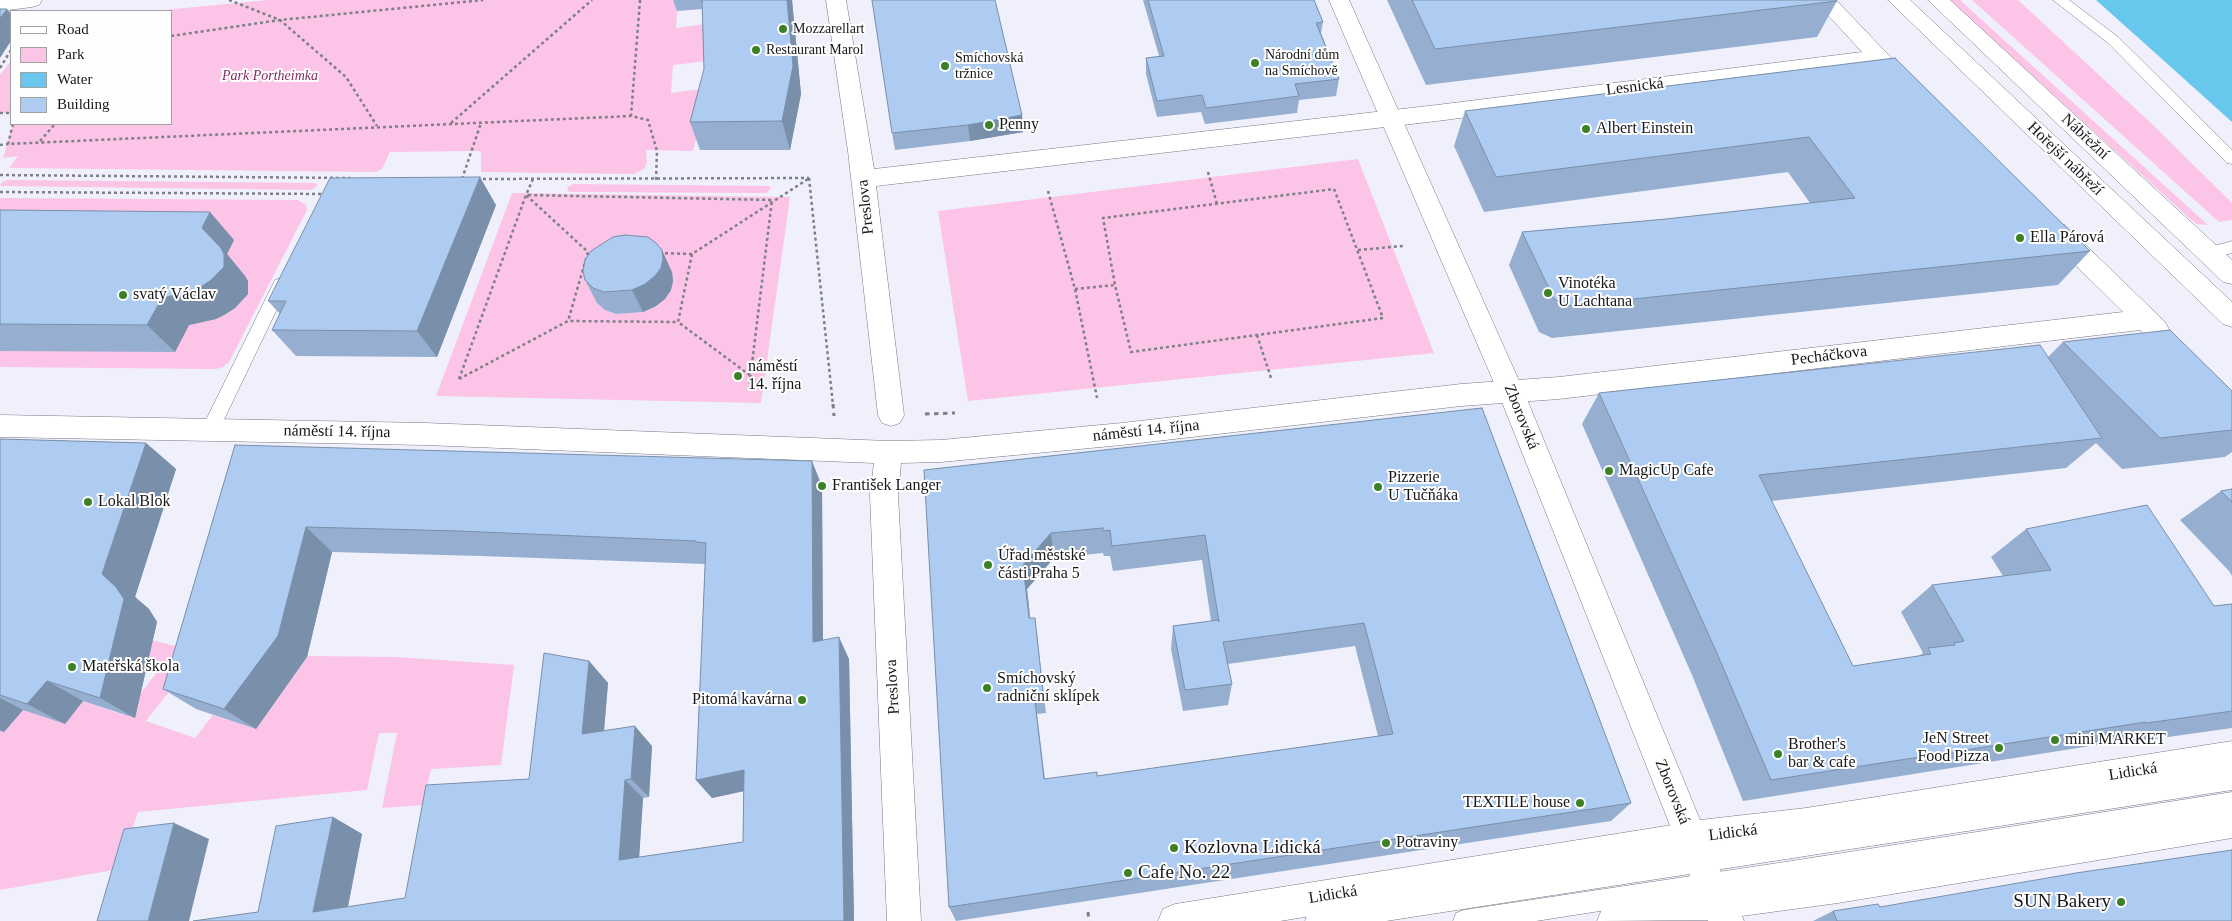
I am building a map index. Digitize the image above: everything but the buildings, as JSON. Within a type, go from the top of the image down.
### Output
[{"type":"street","points":[[0,4],[32,0]]},
{"type":"street","name":"Preslova","points":[[836,0],[863,179],[891,415]]},
{"type":"street","name":"Zborovská","points":[[1339,0],[1511,392],[1709,882]]},
{"type":"street","points":[[1824,0],[1907,85]]},
{"type":"street","name":"Hořejší nábřeží","points":[[1898,0],[2232,317]]},
{"type":"street","name":"Nábřežní","points":[[1938,0],[2232,275]]},
{"type":"street","name":"Lesnická","points":[[1391,117],[1879,57]]},
{"type":"street","points":[[863,179],[1391,117]]},
{"type":"street","points":[[2041,216],[2173,346]]},
{"type":"street","name":"Pecháčkova","points":[[1511,392],[2146,319]]},
{"type":"street","name":"náměstí 14. října","points":[[0,426],[425,434],[889,452],[941,451],[1103,436],[1460,395],[1511,392]]},
{"type":"street","name":"Preslova","points":[[889,452],[884,495],[904,921]]},
{"type":"street","name":"Lidická","points":[[1614,921],[1709,882],[1806,824],[2232,756]]},
{"type":"street","name":"Lidická","points":[[1175,921],[1709,882],[1838,886],[2232,822]]},
{"type":"lane","points":[[2060,0],[2113,40],[2232,159]]},
{"type":"lane","points":[[2210,253],[2232,247]]},
{"type":"lane","points":[[210,430],[287,274]]},
{"type":"lane","points":[[1316,921],[1709,882],[2232,780]]},
{"type":"lane","points":[[1464,921],[2232,802]]},
{"type":"path","points":[[230,0],[280,20],[346,78],[378,126]]},
{"type":"path","points":[[172,36],[280,20],[483,0]]},
{"type":"path","points":[[450,123],[592,0]]},
{"type":"path","points":[[631,116],[640,0]]},
{"type":"path","points":[[0,68],[10,52]]},
{"type":"path","points":[[0,145],[39,141],[631,116],[648,120],[657,150],[656,180]]},
{"type":"path","points":[[462,179],[481,122]]},
{"type":"path","points":[[8,144],[14,125]]},
{"type":"path","points":[[39,141],[55,125]]},
{"type":"path","points":[[1208,172],[1217,204]]},
{"type":"path","points":[[0,175],[354,178],[350,186]]},
{"type":"path","points":[[453,178],[656,180],[808,178]]},
{"type":"path","points":[[654,253],[692,254],[808,178]]},
{"type":"path","points":[[808,178],[834,419]]},
{"type":"path","points":[[533,179],[459,380],[568,321],[678,322],[752,376]]},
{"type":"path","points":[[1334,189],[1383,318],[1131,352],[1115,285],[1103,218],[1217,204],[1334,189]]},
{"type":"path","points":[[0,192],[327,194]]},
{"type":"path","points":[[1048,192],[1075,290],[1097,398]]},
{"type":"path","points":[[526,195],[772,200]]},
{"type":"path","points":[[526,195],[588,252],[598,252]]},
{"type":"path","points":[[749,388],[752,376],[772,200]]},
{"type":"path","points":[[1358,250],[1403,246]]},
{"type":"path","points":[[568,321],[588,252]]},
{"type":"path","points":[[678,322],[692,254]]},
{"type":"path","points":[[1075,290],[1115,285]]},
{"type":"path","points":[[1257,335],[1271,378]]},
{"type":"path","points":[[1088,912],[1089,921]]},
{"type":"green space","name":"Park Portheimka","points":[[267,0],[678,0],[676,28],[705,24],[706,61],[673,65],[671,93],[709,88],[693,151],[646,150],[647,163],[644,169],[634,174],[481,172],[481,151],[390,152],[382,169],[376,172],[9,168],[18,156],[3,158],[13,125],[172,125],[172,10],[164,10]]},
{"type":"green space","points":[[1949,0],[1960,0],[2208,225],[2196,224]]},
{"type":"green space","points":[[1972,0],[2018,0],[2152,124],[2232,203],[2232,220],[2219,222]]},
{"type":"green space","points":[[10,62],[10,113],[0,113],[0,75]]},
{"type":"green space","points":[[1358,159],[1434,353],[968,401],[938,211]]},
{"type":"green space","points":[[7,180],[315,183],[318,185],[312,190],[0,186],[2,182]]},
{"type":"green space","points":[[573,184],[769,186],[771,188],[767,193],[570,192],[567,190]]},
{"type":"green space","points":[[512,193],[790,197],[761,403],[436,396]],"holes":[[[673,281],[671,290],[665,299],[643,312],[616,314],[605,310]]]},
{"type":"green space","points":[[0,198],[298,200],[306,205],[307,210],[229,362],[223,367],[216,369],[0,367],[0,350],[190,323],[224,315],[240,302],[248,288],[248,282],[245,276],[220,267],[234,240],[0,239]]},
{"type":"green space","points":[[148,639],[205,654],[193,661],[146,721],[195,738],[213,715],[256,729],[308,656],[397,657],[514,665],[501,765],[431,769],[423,805],[382,808],[397,733],[379,733],[367,790],[138,812],[119,869],[0,890],[0,731],[4,732],[23,710],[83,701],[124,715],[157,672],[130,662]]},
{"type":"water","points":[[2096,0],[2232,0],[2232,122],[2162,59]]},
{"type":"place","name":"Mozzarellart","points":[[783,29]]},
{"type":"place","name":"Restaurant Marol","points":[[756,50]]},
{"type":"place","name":"Národní dům na Smíchově","points":[[1255,63]]},
{"type":"place","name":"Smíchovská tržnice","points":[[945,66]]},
{"type":"place","name":"Penny","points":[[989,125]]},
{"type":"place","name":"Albert Einstein","points":[[1586,129]]},
{"type":"place","name":"Ella Párová","points":[[2020,238]]},
{"type":"place","name":"Vinotéka U Lachtana","points":[[1548,293]]},
{"type":"place","name":"svatý Václav","points":[[123,295]]},
{"type":"place","name":"náměstí 14. října","points":[[738,376]]},
{"type":"place","name":"MagicUp Cafe","points":[[1609,471]]},
{"type":"place","name":"František Langer","points":[[822,486]]},
{"type":"place","name":"Pizzerie U Tučňáka","points":[[1378,487]]},
{"type":"place","name":"Lokal Blok","points":[[88,502]]},
{"type":"place","name":"Úřad městské části Praha 5","points":[[988,565]]},
{"type":"place","name":"Mateřská škola","points":[[72,667]]},
{"type":"place","name":"Smíchovský radniční sklípek","points":[[987,688]]},
{"type":"place","name":"Pitomá kavárna","points":[[802,700]]},
{"type":"place","name":"mini MARKET","points":[[2055,740]]},
{"type":"place","name":"JeN Street Food Pizza","points":[[1999,748]]},
{"type":"place","name":"Brother's bar & cafe","points":[[1778,754]]},
{"type":"place","name":"TEXTILE house","points":[[1580,803]]},
{"type":"place","name":"Potraviny","points":[[1386,843]]},
{"type":"place","name":"Kozlovna Lidická","points":[[1174,848]]},
{"type":"place","name":"Cafe No. 22","points":[[1128,873]]},
{"type":"place","name":"SUN Bakery","points":[[2121,902]]}]
